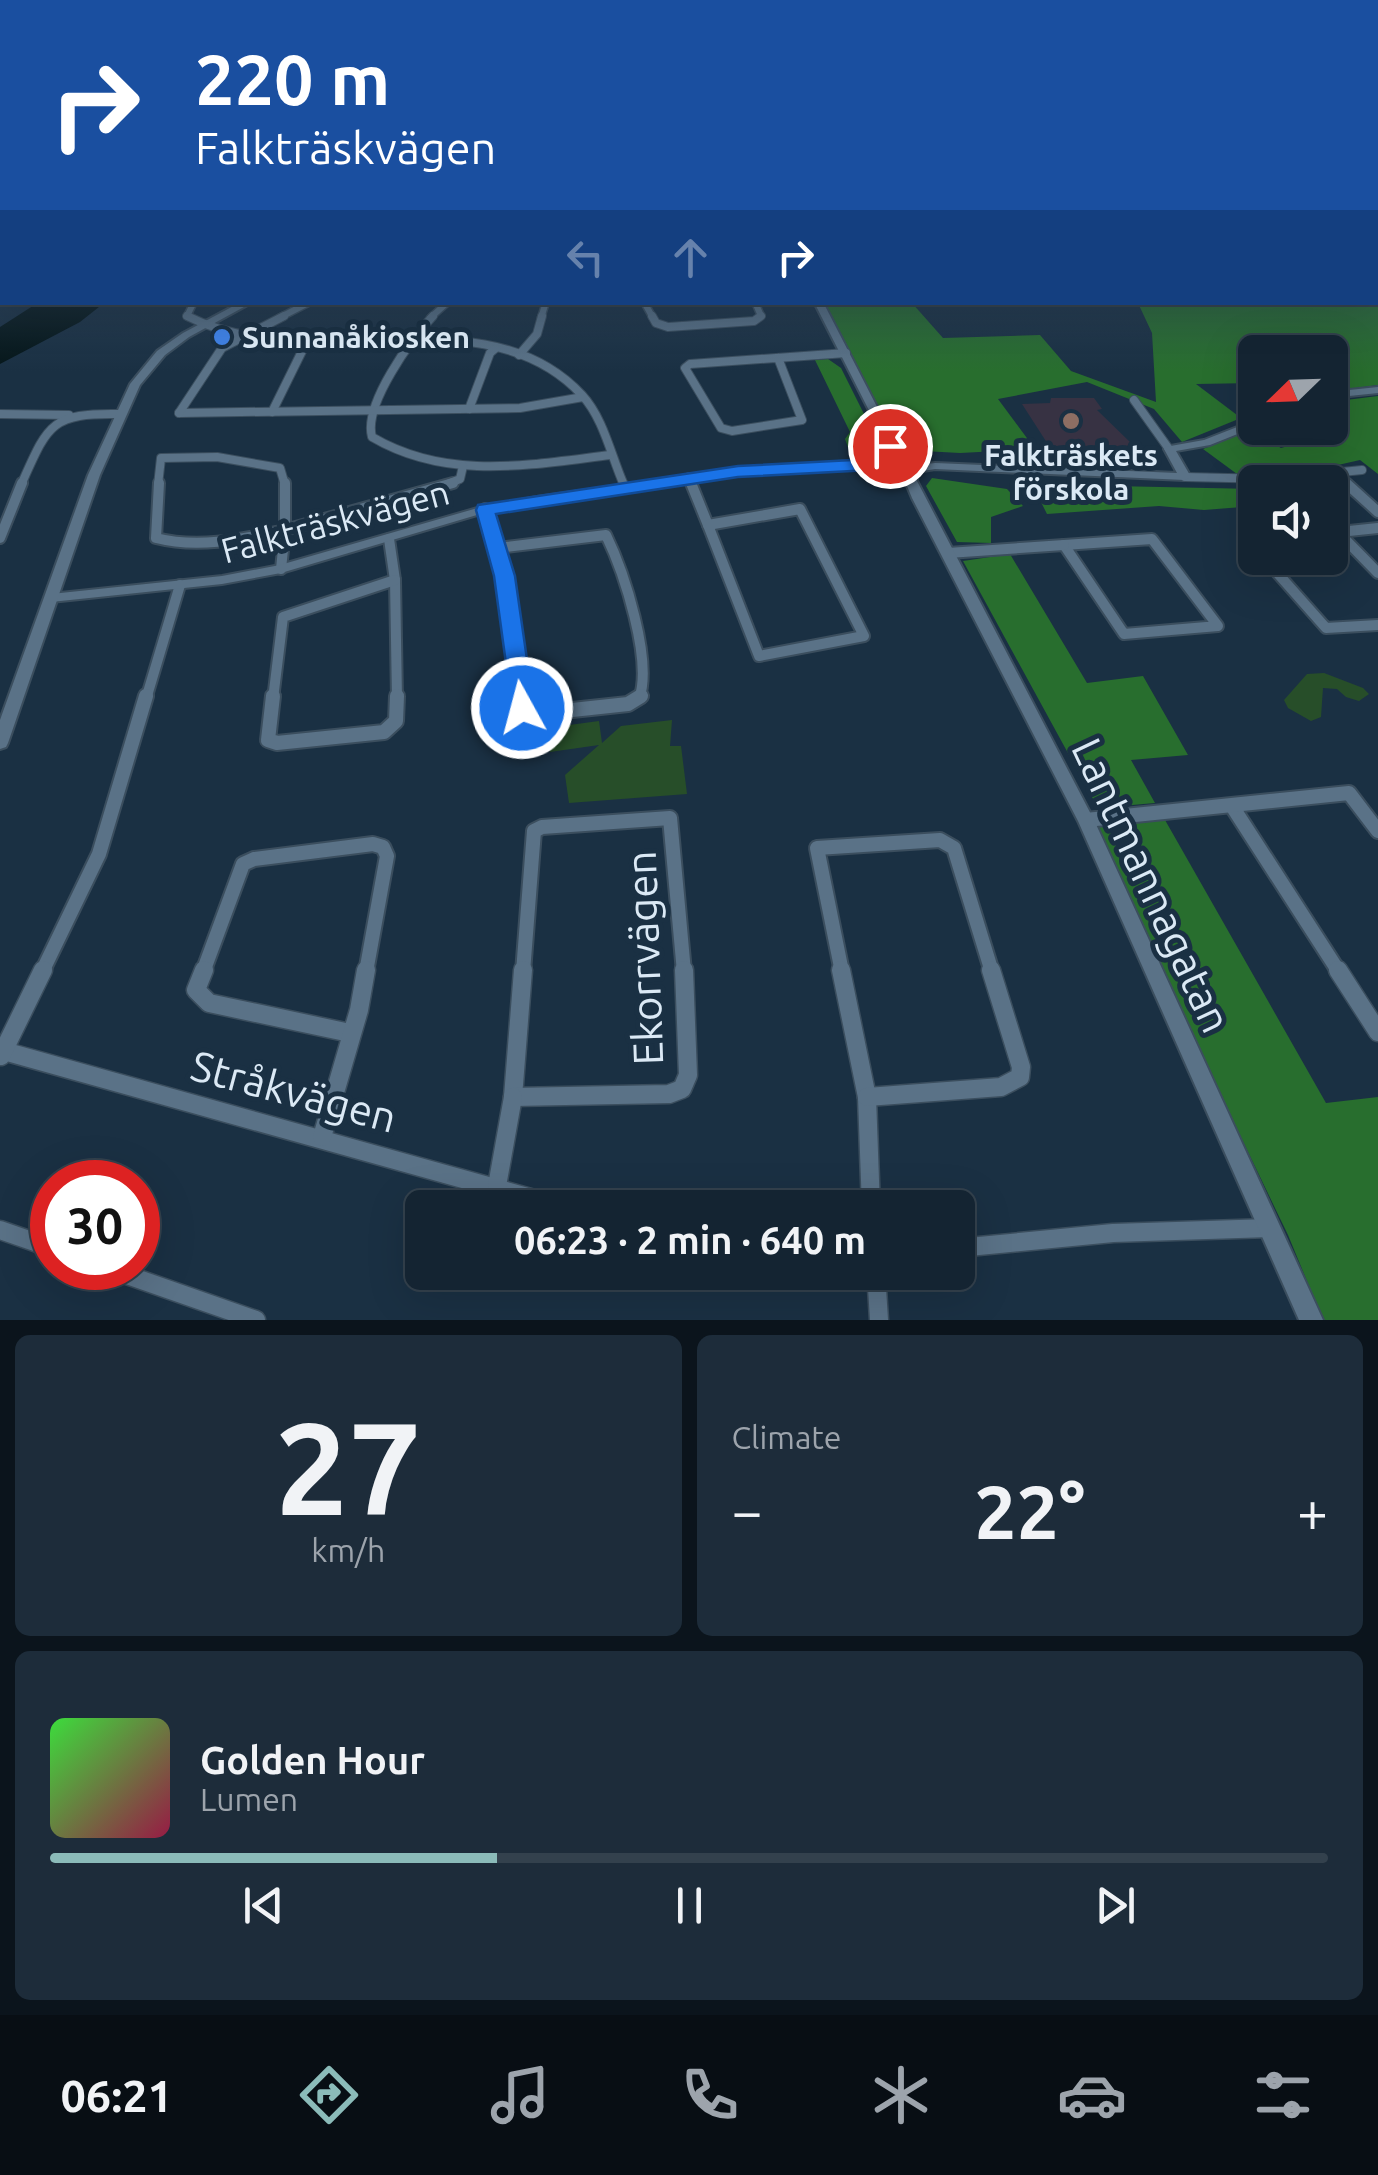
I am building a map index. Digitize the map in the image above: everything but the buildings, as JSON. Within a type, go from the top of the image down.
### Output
[{"type":"main road","points":[[0,742],[118,414],[147,367],[206,324],[244,305]]},
{"type":"street","points":[[192,305],[187,316],[268,341],[416,338],[496,348],[544,365],[584,396],[624,486]]},
{"type":"street","points":[[304,305],[214,355],[179,413],[469,409],[534,406],[584,396]]},
{"type":"street","points":[[444,305],[430,316],[392,372],[374,410],[368,426],[380,442],[420,461],[462,466],[610,455]]},
{"type":"street","points":[[520,355],[537,334],[545,305]]},
{"type":"street","points":[[646,305],[656,323],[668,327],[754,320],[761,316],[756,305]]},
{"type":"street","name":"Lantmannagatan","points":[[820,305],[888,438],[913,469],[948,553],[1086,820],[1311,1320]]},
{"type":"street","points":[[272,412],[307,341]]},
{"type":"street","points":[[469,409],[486,363],[496,348]]},
{"type":"street","points":[[778,358],[802,420],[732,431],[721,428],[684,368],[690,364],[846,353]]},
{"type":"street","points":[[1348,393],[1378,390]]},
{"type":"street","points":[[1134,400],[1185,477],[1238,478]]},
{"type":"street","points":[[0,414],[118,414]]},
{"type":"street","points":[[0,538],[37,452],[55,426],[69,416]]},
{"type":"street","points":[[1169,449],[1206,443],[1238,430]]},
{"type":"street","name":"Lantmannagatan","points":[[888,438],[885,464],[913,469]]},
{"type":"street","points":[[281,569],[284,532],[285,488],[280,468],[217,457],[161,458],[154,529],[156,538],[162,542],[204,542],[284,532],[453,483],[460,478],[462,466]]},
{"type":"street","name":"Falkträskvägen","points":[[50,598],[180,585],[281,569],[485,510],[624,486],[782,468],[885,464],[913,469],[936,466],[1185,477]]},
{"type":"street","points":[[1348,472],[1362,470]]},
{"type":"street","points":[[689,478],[706,524],[759,656],[864,636],[800,509],[706,524]]},
{"type":"street","points":[[1348,485],[1378,512]]},
{"type":"street","points":[[485,510],[498,548],[526,715],[628,704],[641,698],[644,679],[635,628],[606,536],[592,534],[498,548]]},
{"type":"street","points":[[1348,531],[1378,528]]},
{"type":"street","points":[[948,553],[1148,538],[1156,541],[1218,626],[1124,634],[1064,545]]},
{"type":"street","points":[[390,539],[396,580],[399,653],[396,721],[392,728],[276,743],[268,740],[283,617],[396,580]]},
{"type":"street","points":[[1348,546],[1378,574]]},
{"type":"street","points":[[1279,575],[1326,628],[1378,625]]},
{"type":"street","points":[[1,1053],[100,854],[180,585]]},
{"type":"street","points":[[1086,820],[1349,793],[1378,831]]},
{"type":"street","points":[[1232,806],[1378,1032]]},
{"type":"street","name":"Ekorrvägen","points":[[497,1186],[512,1097],[534,831],[542,827],[670,818],[683,944],[688,1075],[682,1090],[669,1094],[512,1097]]},
{"type":"street","points":[[867,1097],[1001,1086],[1020,1078],[1022,1067],[954,848],[940,840],[817,848],[867,1097],[870,1190]]},
{"type":"street","points":[[322,1137],[359,1010],[387,856],[382,847],[374,844],[254,859],[242,864],[196,990],[209,1003],[350,1033]]},
{"type":"street","name":"Stråkvägen","points":[[1,1053],[510,1190]]},
{"type":"street","points":[[975,1246],[1113,1232],[1270,1228]]},
{"type":"street","points":[[0,1230],[30,1240]]},
{"type":"street","points":[[160,1286],[256,1320]]},
{"type":"street","points":[[877,1290],[879,1320]]},
{"type":"shaded area","points":[[34,305],[101,305],[80,322],[0,364],[0,327]]},
{"type":"shaded area","name":"Falkträskets förskola","points":[[1051,398],[1094,398],[1102,409],[1097,410],[1132,444],[1109,452],[1051,449],[1022,404],[1050,403]]},
{"type":"green space","points":[[824,305],[914,305],[943,338],[1040,335],[1071,371],[1156,402],[1152,333],[1139,305],[1378,305],[1378,385],[1348,389],[1348,335],[1238,335],[1238,383],[1196,384],[1238,419],[1182,442],[1154,409],[1087,382],[998,399],[1035,449],[960,453],[905,450],[899,445]]},
{"type":"green space","points":[[828,359],[841,368],[876,438],[878,450],[849,450],[845,439],[850,432],[815,360]]},
{"type":"green space","points":[[1378,396],[1378,474],[1360,460],[1338,465],[1238,465],[1237,474],[1203,449],[1238,435],[1238,445],[1348,445],[1348,400]]},
{"type":"green space","points":[[932,478],[1007,489],[1023,506],[991,517],[991,543],[957,542],[926,486]]},
{"type":"green space","points":[[1066,485],[1238,489],[1238,507],[1204,510],[1159,506],[1047,514],[1039,498]]},
{"type":"green space","points":[[1010,554],[1087,683],[1143,676],[1188,755],[1131,760],[1155,803],[1098,808],[963,561]]},
{"type":"green space","points":[[1324,673],[1369,694],[1359,701],[1337,689],[1323,688],[1321,717],[1311,721],[1288,708],[1284,700],[1307,674]]},
{"type":"green space","points":[[672,720],[670,746],[681,746],[687,794],[569,803],[565,775],[599,745],[550,752],[547,728],[599,721],[602,743],[621,726]]},
{"type":"green space","points":[[1165,820],[1326,1103],[1378,1097],[1378,1320],[1323,1320],[1288,1235],[1097,827]]},
{"type":"place","name":"Sunnanåkiosken","points":[[222,337]]},
{"type":"place","name":"Falkträskets förskola","points":[[1071,421]]},
{"type":"route","points":[[522,708],[504,576],[485,510],[624,486],[738,472],[872,464],[899,472],[915,468],[914,461],[888,438],[890,446]]}]
